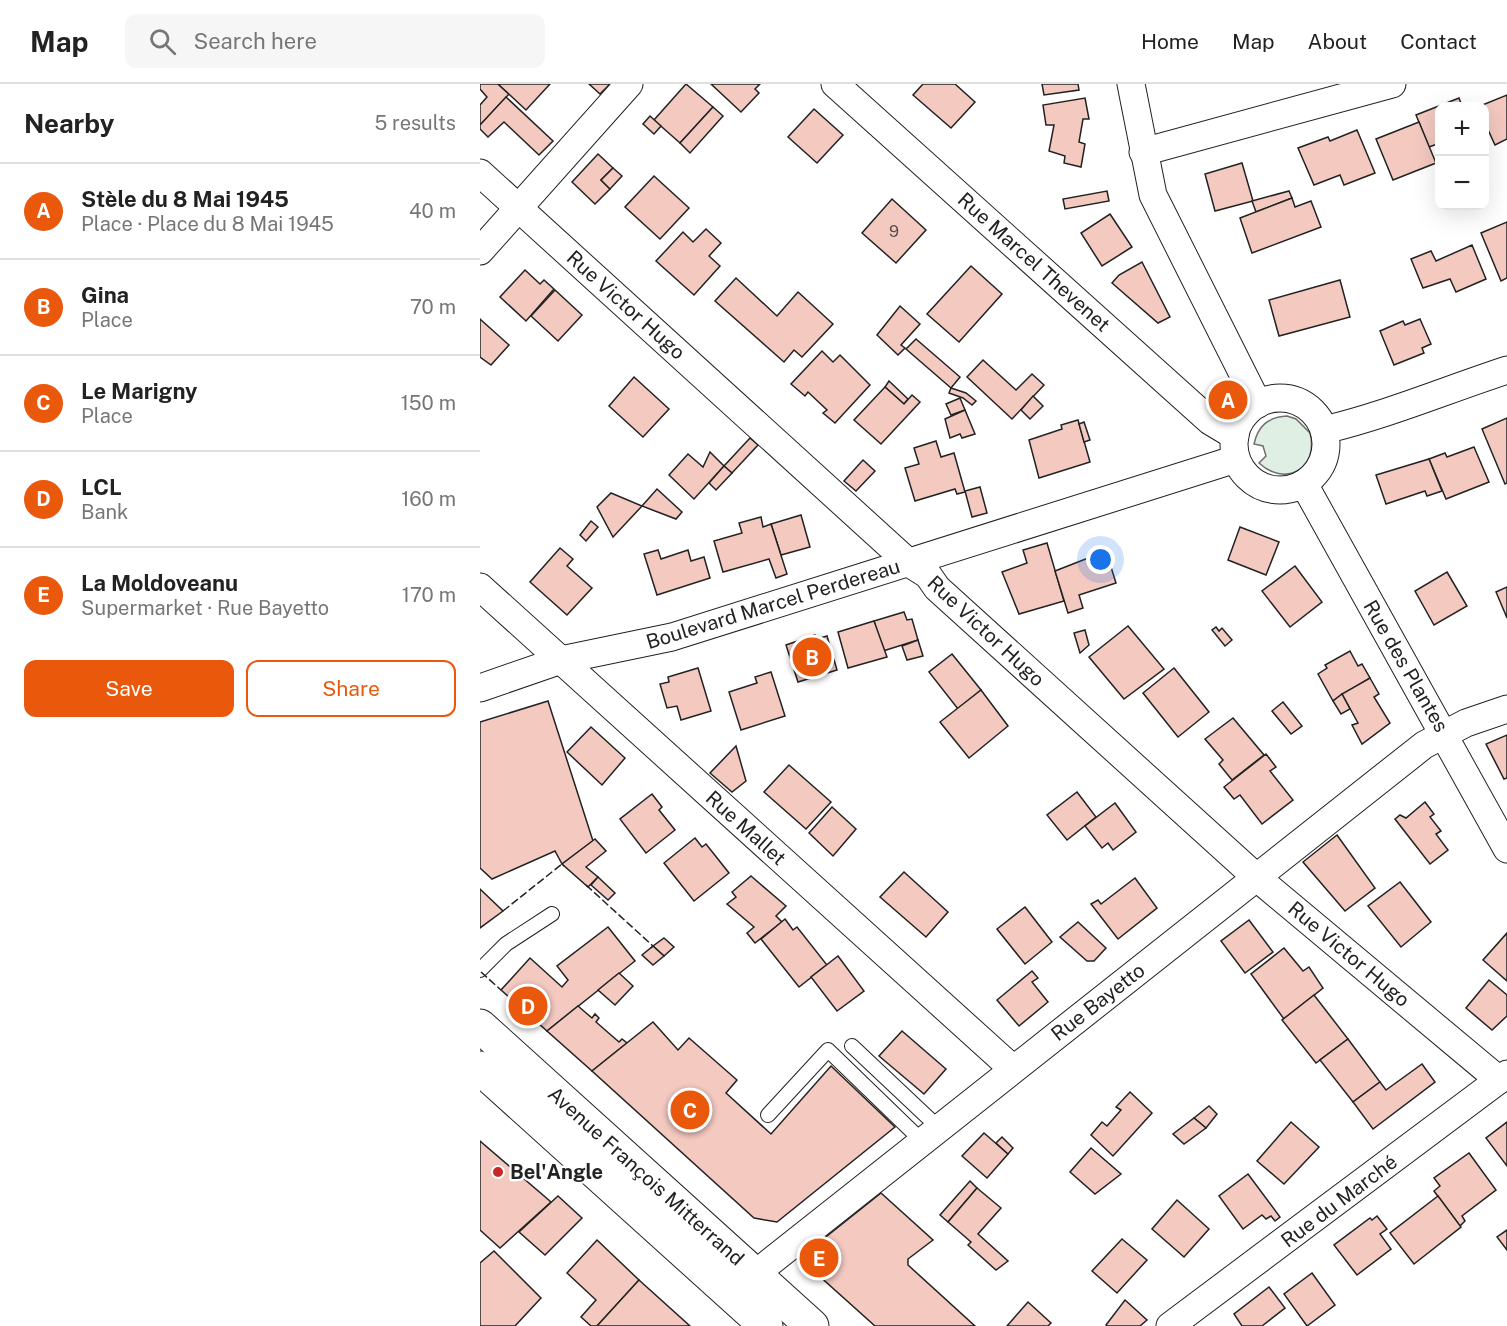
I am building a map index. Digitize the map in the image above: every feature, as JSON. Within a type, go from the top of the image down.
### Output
[{"type":"main road","name":"Avenue François Mitterrand","points":[[480,1026],[812,1326]]},
{"type":"main road","name":"Avenue François Mitterrand","points":[[480,1068],[766,1326]]},
{"type":"street","points":[[480,251],[629,84]]},
{"type":"street","name":"Rue Marcel Thevenet","points":[[835,84],[1210,421],[1236,447]]},
{"type":"street","points":[[1131,84],[1153,195],[1258,404]]},
{"type":"street","points":[[1143,152],[1392,84]]},
{"type":"street","name":"Rue Victor Hugo","points":[[480,173],[909,563],[928,575],[937,588],[1256,878],[1503,1077]]},
{"type":"street","points":[[1324,430],[1381,415],[1435,393],[1507,370]]},
{"type":"street","points":[[1271,399],[1298,401],[1318,417],[1327,445],[1324,460],[1316,474],[1304,484],[1291,489],[1264,488],[1252,481],[1236,447],[1247,412],[1258,404],[1271,399]]},
{"type":"street","name":"Boulevard Marcel Perdereau","points":[[480,688],[561,660],[672,637],[909,563],[1236,447]]},
{"type":"street","name":"Rue des Plantes","points":[[1304,484],[1507,849]]},
{"type":"street","name":"Rue Mallet","points":[[480,587],[1013,1069]]},
{"type":"street","name":"Rue Bayetto","points":[[755,1274],[1424,745],[1443,733],[1507,709]]},
{"type":"street","name":"Rue du Marché","points":[[1170,1326],[1503,1077]]},
{"type":"lane","points":[[480,970],[506,944],[552,914]]},
{"type":"lane","points":[[852,1046],[930,1134]]},
{"type":"lane","points":[[768,1114],[828,1050],[930,1134]]},
{"type":"green space","points":[[1287,416],[1296,419],[1310,433],[1312,445],[1310,456],[1305,464],[1289,474],[1280,474],[1259,463],[1266,456],[1263,446],[1254,444],[1261,427],[1274,418]]},
{"type":"building","points":[[480,84],[498,84],[509,94],[480,125],[480,105],[487,97],[480,89]]},
{"type":"building","points":[[498,84],[550,84],[526,110]]},
{"type":"building","points":[[589,84],[610,84],[600,94]]},
{"type":"building","points":[[686,84],[713,107],[680,143],[654,120]]},
{"type":"building","points":[[711,84],[760,84],[755,89],[759,93],[741,112]]},
{"type":"building","points":[[923,84],[955,84],[975,102],[951,128],[913,95]]},
{"type":"building","points":[[1042,84],[1078,84],[1079,90],[1044,95]]},
{"type":"building","points":[[1507,95],[1507,139],[1495,145],[1489,132],[1489,102]]},
{"type":"building","points":[[506,97],[553,141],[539,155],[504,122],[488,137],[480,129],[480,125]]},
{"type":"building","points":[[1085,98],[1089,119],[1083,119],[1079,142],[1085,144],[1081,167],[1064,163],[1065,156],[1049,151],[1054,125],[1046,125],[1043,105]]},
{"type":"building","points":[[1459,98],[1460,102],[1449,102]]},
{"type":"building","points":[[713,107],[723,116],[690,153],[680,143]]},
{"type":"building","points":[[1435,107],[1435,145],[1429,147],[1416,115]]},
{"type":"building","points":[[814,109],[843,135],[817,163],[788,137]]},
{"type":"building","points":[[650,116],[661,126],[654,134],[643,124]]},
{"type":"building","points":[[1419,122],[1435,163],[1393,180],[1376,139]]},
{"type":"building","points":[[1357,130],[1375,173],[1344,185],[1340,175],[1314,185],[1298,148],[1328,137],[1330,141]]},
{"type":"building","points":[[598,154],[613,168],[601,180],[610,189],[595,204],[572,182]]},
{"type":"building","points":[[1242,163],[1253,201],[1215,211],[1205,174]]},
{"type":"building","points":[[613,168],[622,176],[610,189],[601,180]]},
{"type":"building","points":[[654,176],[689,208],[660,239],[625,207]]},
{"type":"building","points":[[1107,191],[1109,201],[1065,209],[1063,199]]},
{"type":"building","points":[[1289,191],[1292,198],[1256,212],[1252,201]]},
{"type":"building","points":[[1292,198],[1295,207],[1311,201],[1321,227],[1252,253],[1240,218]]},
{"type":"building","points":[[892,199],[926,230],[896,263],[862,233]]},
{"type":"building","points":[[1110,214],[1132,247],[1102,266],[1081,233]]},
{"type":"building","points":[[1507,222],[1507,278],[1501,281],[1481,233]]},
{"type":"building","points":[[706,229],[721,243],[709,256],[720,266],[694,295],[656,261],[683,232],[693,242]]},
{"type":"building","points":[[1472,245],[1486,279],[1456,292],[1450,279],[1423,288],[1411,259],[1431,251],[1436,261]]},
{"type":"building","points":[[1142,262],[1170,317],[1158,323],[1112,283],[1119,275]]},
{"type":"building","points":[[971,266],[1002,294],[959,342],[927,314]]},
{"type":"building","points":[[525,270],[540,284],[544,280],[554,289],[526,321],[500,297]]},
{"type":"building","points":[[736,278],[777,316],[798,292],[833,324],[802,357],[794,350],[784,362],[715,301]]},
{"type":"building","points":[[1340,280],[1350,317],[1279,336],[1269,300]]},
{"type":"building","points":[[555,290],[582,315],[558,341],[531,316]]},
{"type":"building","points":[[900,306],[920,324],[901,345],[905,348],[898,355],[877,335]]},
{"type":"building","points":[[480,319],[509,345],[491,365],[480,357]]},
{"type":"building","points":[[1420,319],[1431,344],[1422,348],[1424,353],[1394,365],[1380,331],[1403,321],[1405,325]]},
{"type":"building","points":[[916,339],[960,377],[951,388],[906,349]]},
{"type":"building","points":[[822,351],[833,362],[840,355],[870,385],[835,423],[823,413],[827,410],[808,392],[805,396],[791,384]]},
{"type":"building","points":[[983,360],[1016,390],[1032,374],[1044,385],[1012,419],[967,377]]},
{"type":"building","points":[[634,377],[669,409],[643,437],[609,406]]},
{"type":"building","points":[[889,381],[908,399],[904,404],[885,387]]},
{"type":"building","points":[[885,387],[904,404],[912,395],[920,402],[881,444],[854,420]]},
{"type":"building","points":[[951,388],[966,393],[976,401],[972,405],[963,398],[949,393]]},
{"type":"building","points":[[1033,396],[1043,406],[1030,419],[1021,410]]},
{"type":"building","points":[[960,398],[965,410],[951,415],[946,404]]},
{"type":"building","points":[[965,410],[975,434],[962,438],[960,434],[950,438],[945,419]]},
{"type":"building","points":[[1507,418],[1507,483],[1505,484],[1482,429]]},
{"type":"building","points":[[1078,420],[1090,462],[1039,478],[1029,440],[1062,429],[1061,425]]},
{"type":"building","points":[[1084,422],[1090,440],[1084,442],[1079,424]]},
{"type":"building","points":[[750,438],[758,445],[732,473],[724,466]]},
{"type":"building","points":[[936,441],[941,457],[954,453],[965,492],[957,494],[955,489],[915,501],[905,468],[919,464],[914,448]]},
{"type":"building","points":[[1474,447],[1489,482],[1446,499],[1429,459],[1445,453],[1447,457]]},
{"type":"building","points":[[710,452],[724,466],[694,499],[669,475],[688,454],[703,467]]},
{"type":"building","points":[[1429,459],[1442,491],[1427,496],[1425,491],[1386,504],[1376,475]]},
{"type":"building","points":[[863,460],[875,471],[856,491],[844,481]]},
{"type":"building","points":[[724,466],[732,473],[716,490],[709,483]]},
{"type":"building","points":[[980,487],[987,513],[972,517],[965,491]]},
{"type":"building","points":[[657,489],[682,512],[676,519],[642,506]]},
{"type":"building","points":[[611,493],[642,506],[613,537],[597,507]]},
{"type":"building","points":[[801,515],[810,547],[781,555],[771,524]]},
{"type":"building","points":[[761,517],[763,527],[771,524],[787,574],[776,578],[769,559],[723,572],[714,541],[742,533],[739,523]]},
{"type":"building","points":[[591,521],[598,527],[586,541],[580,535]]},
{"type":"building","points":[[1240,527],[1279,542],[1266,575],[1228,560]]},
{"type":"building","points":[[1047,543],[1064,601],[1019,614],[1002,572],[1027,563],[1023,550]]},
{"type":"building","points":[[560,548],[573,559],[567,566],[592,588],[567,615],[530,582]]},
{"type":"building","points":[[658,550],[661,559],[688,550],[691,561],[704,557],[710,578],[657,595],[644,554]]},
{"type":"building","points":[[1106,551],[1116,583],[1079,595],[1083,608],[1068,613],[1055,571]]},
{"type":"building","points":[[1295,566],[1322,602],[1290,627],[1262,591]]},
{"type":"building","points":[[1447,572],[1467,606],[1434,625],[1415,591]]},
{"type":"building","points":[[1507,587],[1507,618],[1496,592]]},
{"type":"building","points":[[904,612],[907,620],[912,619],[918,640],[883,651],[874,621]]},
{"type":"building","points":[[874,621],[887,657],[848,668],[838,632]]},
{"type":"building","points":[[1128,626],[1164,669],[1124,699],[1089,657]]},
{"type":"building","points":[[1216,627],[1219,631],[1222,628],[1232,640],[1225,646],[1212,630]]},
{"type":"building","points":[[1085,630],[1089,645],[1080,653],[1074,633]]},
{"type":"building","points":[[815,635],[817,639],[827,636],[837,670],[798,682],[786,645]]},
{"type":"building","points":[[918,640],[923,656],[907,660],[902,646]]},
{"type":"building","points":[[1350,651],[1358,666],[1362,664],[1370,678],[1333,701],[1318,674],[1327,668],[1325,665]]},
{"type":"building","points":[[952,654],[981,690],[958,709],[929,672]]},
{"type":"building","points":[[698,668],[711,711],[681,720],[677,706],[667,708],[660,684],[669,682],[668,677]]},
{"type":"building","points":[[1174,668],[1209,712],[1178,737],[1143,693]]},
{"type":"building","points":[[771,672],[785,716],[741,730],[729,692],[757,683],[755,677]]},
{"type":"building","points":[[1370,678],[1379,694],[1374,697],[1390,723],[1362,744],[1352,725],[1358,723],[1342,694]]},
{"type":"building","points":[[981,690],[1008,726],[969,758],[940,722]]},
{"type":"building","points":[[1342,694],[1350,709],[1341,714],[1333,701]]},
{"type":"building","points":[[548,701],[593,841],[562,864],[555,851],[492,879],[480,868],[480,722]]},
{"type":"building","points":[[1283,702],[1302,726],[1291,734],[1272,711]]},
{"type":"building","points":[[1233,718],[1264,755],[1232,780],[1219,764],[1223,760],[1205,739]]},
{"type":"building","points":[[591,727],[625,758],[602,785],[567,752]]},
{"type":"building","points":[[1507,735],[1507,778],[1504,779],[1486,744]]},
{"type":"building","points":[[736,746],[746,781],[732,792],[710,773]]},
{"type":"building","points":[[1266,754],[1276,767],[1270,771],[1293,800],[1262,824],[1240,795],[1234,799],[1224,787]]},
{"type":"building","points":[[789,765],[831,802],[806,829],[764,792]]},
{"type":"building","points":[[1077,792],[1096,817],[1067,840],[1047,815]]},
{"type":"building","points":[[652,794],[662,807],[659,810],[675,830],[646,853],[620,819]]},
{"type":"building","points":[[1425,802],[1434,814],[1430,817],[1441,831],[1436,834],[1448,850],[1430,864],[1395,819],[1400,815],[1406,818]]},
{"type":"building","points":[[1115,803],[1136,832],[1113,850],[1108,843],[1102,848],[1085,826]]},
{"type":"building","points":[[832,807],[856,829],[833,856],[809,833]]},
{"type":"building","points":[[1337,835],[1375,888],[1345,911],[1303,862]]},
{"type":"building","points":[[695,838],[702,847],[706,844],[729,873],[694,901],[664,863]]},
{"type":"building","points":[[595,839],[606,851],[586,867],[598,877],[588,887],[562,864]]},
{"type":"building","points":[[904,872],[948,912],[926,937],[880,897]]},
{"type":"building","points":[[751,876],[786,906],[776,916],[782,922],[755,943],[747,933],[754,927],[727,904],[736,897],[732,892]]},
{"type":"building","points":[[598,877],[615,893],[608,900],[591,885]]},
{"type":"building","points":[[1135,878],[1157,908],[1118,939],[1091,904],[1098,900],[1101,904]]},
{"type":"building","points":[[1400,882],[1431,922],[1401,947],[1368,906]]},
{"type":"building","points":[[480,889],[503,911],[480,928]]},
{"type":"building","points":[[1025,907],[1052,942],[1025,964],[997,929]]},
{"type":"building","points":[[785,919],[793,930],[797,927],[827,965],[799,987],[761,939]]},
{"type":"building","points":[[1249,920],[1273,952],[1245,973],[1221,941]]},
{"type":"building","points":[[1078,922],[1106,948],[1094,961],[1087,961],[1060,937]]},
{"type":"building","points":[[608,927],[635,961],[547,1031],[501,990],[530,958],[562,987],[568,980],[557,966]]},
{"type":"building","points":[[1507,933],[1507,981],[1483,960]]},
{"type":"building","points":[[664,938],[674,947],[664,956],[653,946]]},
{"type":"building","points":[[653,946],[664,956],[653,965],[642,955]]},
{"type":"building","points":[[1284,948],[1303,971],[1309,967],[1323,988],[1284,1019],[1251,974]]},
{"type":"building","points":[[838,956],[864,991],[837,1011],[811,977]]},
{"type":"building","points":[[1032,971],[1038,978],[1032,982],[1048,1002],[1019,1026],[997,1000]]},
{"type":"building","points":[[619,973],[633,986],[615,1005],[598,990]]},
{"type":"building","points":[[1489,980],[1507,995],[1507,1016],[1492,1030],[1466,1008]]},
{"type":"building","points":[[1314,995],[1348,1039],[1316,1063],[1282,1020]]},
{"type":"building","points":[[578,1006],[592,1018],[595,1014],[599,1018],[596,1022],[619,1042],[622,1039],[627,1043],[592,1071],[547,1031]]},
{"type":"building","points":[[653,1022],[678,1050],[689,1038],[737,1080],[726,1093],[771,1134],[831,1066],[895,1127],[777,1222],[754,1218],[592,1071]]},
{"type":"building","points":[[902,1031],[946,1069],[924,1094],[879,1056]]},
{"type":"building","points":[[1348,1039],[1380,1082],[1353,1102],[1320,1060]]},
{"type":"building","points":[[1422,1064],[1435,1082],[1373,1129],[1353,1102],[1380,1082],[1386,1090]]},
{"type":"building","points":[[1130,1092],[1152,1113],[1113,1156],[1091,1135],[1102,1122],[1107,1126],[1121,1110],[1116,1107]]},
{"type":"building","points":[[1209,1106],[1217,1114],[1206,1128],[1194,1118]]},
{"type":"building","points":[[1194,1118],[1206,1128],[1184,1144],[1173,1134]]},
{"type":"building","points":[[1291,1122],[1319,1147],[1284,1184],[1257,1161]]},
{"type":"building","points":[[1507,1122],[1507,1166],[1486,1138]]},
{"type":"building","points":[[984,1133],[1008,1154],[987,1178],[962,1156]]},
{"type":"building","points":[[1002,1137],[1013,1148],[1008,1154],[996,1143]]},
{"type":"building","name":"Bel'Angle","points":[[480,1141],[551,1202],[500,1248],[480,1230]]},
{"type":"building","points":[[1091,1148],[1121,1174],[1095,1194],[1070,1172]]},
{"type":"building","points":[[1469,1153],[1496,1190],[1462,1216],[1465,1221],[1460,1226],[1434,1191],[1440,1186],[1434,1178]]},
{"type":"building","points":[[1248,1174],[1280,1217],[1275,1221],[1271,1216],[1266,1219],[1262,1215],[1243,1229],[1219,1196]]},
{"type":"building","points":[[970,1181],[977,1188],[948,1222],[940,1215]]},
{"type":"building","points":[[977,1188],[1001,1208],[978,1234],[1008,1261],[996,1270],[968,1245],[971,1242],[948,1222]]},
{"type":"building","points":[[881,1193],[933,1240],[908,1259],[908,1265],[975,1326],[875,1326],[807,1265],[807,1252]]},
{"type":"building","points":[[558,1196],[582,1218],[545,1255],[519,1232]]},
{"type":"building","points":[[1438,1196],[1461,1227],[1414,1264],[1390,1233]]},
{"type":"building","points":[[1177,1200],[1209,1229],[1184,1257],[1152,1229]]},
{"type":"building","points":[[1377,1216],[1387,1229],[1380,1234],[1391,1249],[1357,1275],[1334,1245],[1370,1218],[1372,1220]]},
{"type":"building","points":[[1507,1230],[1507,1250],[1497,1237]]},
{"type":"building","points":[[1122,1239],[1147,1260],[1117,1293],[1092,1271]]},
{"type":"building","points":[[597,1240],[639,1280],[597,1326],[591,1326],[581,1317],[596,1300],[567,1273]]},
{"type":"building","points":[[494,1251],[541,1298],[515,1326],[480,1326],[480,1263]]},
{"type":"building","points":[[1312,1273],[1335,1305],[1307,1326],[1284,1294]]},
{"type":"building","points":[[639,1280],[690,1326],[597,1326]]},
{"type":"building","points":[[1269,1287],[1285,1308],[1262,1326],[1242,1326],[1234,1314]]},
{"type":"building","points":[[1125,1300],[1147,1320],[1140,1326],[1107,1326],[1106,1325]]},
{"type":"building","points":[[1028,1302],[1051,1323],[1048,1326],[1007,1326]]},
{"type":"fence","points":[[503,911],[562,864],[564,866]]},
{"type":"fence","points":[[586,885],[653,946],[651,948]]},
{"type":"fence","points":[[481,972],[501,990]]},
{"type":"place","name":"Stèle du 8 Mai 1945","points":[[1228,400]]},
{"type":"place","name":"Gina","points":[[812,657]]},
{"type":"place","name":"LCL","points":[[528,1006]]},
{"type":"place","name":"Le Marigny","points":[[690,1110]]},
{"type":"place","name":"Bel'Angle","points":[[498,1172]]},
{"type":"place","name":"La Moldoveanu","points":[[819,1258]]}]
